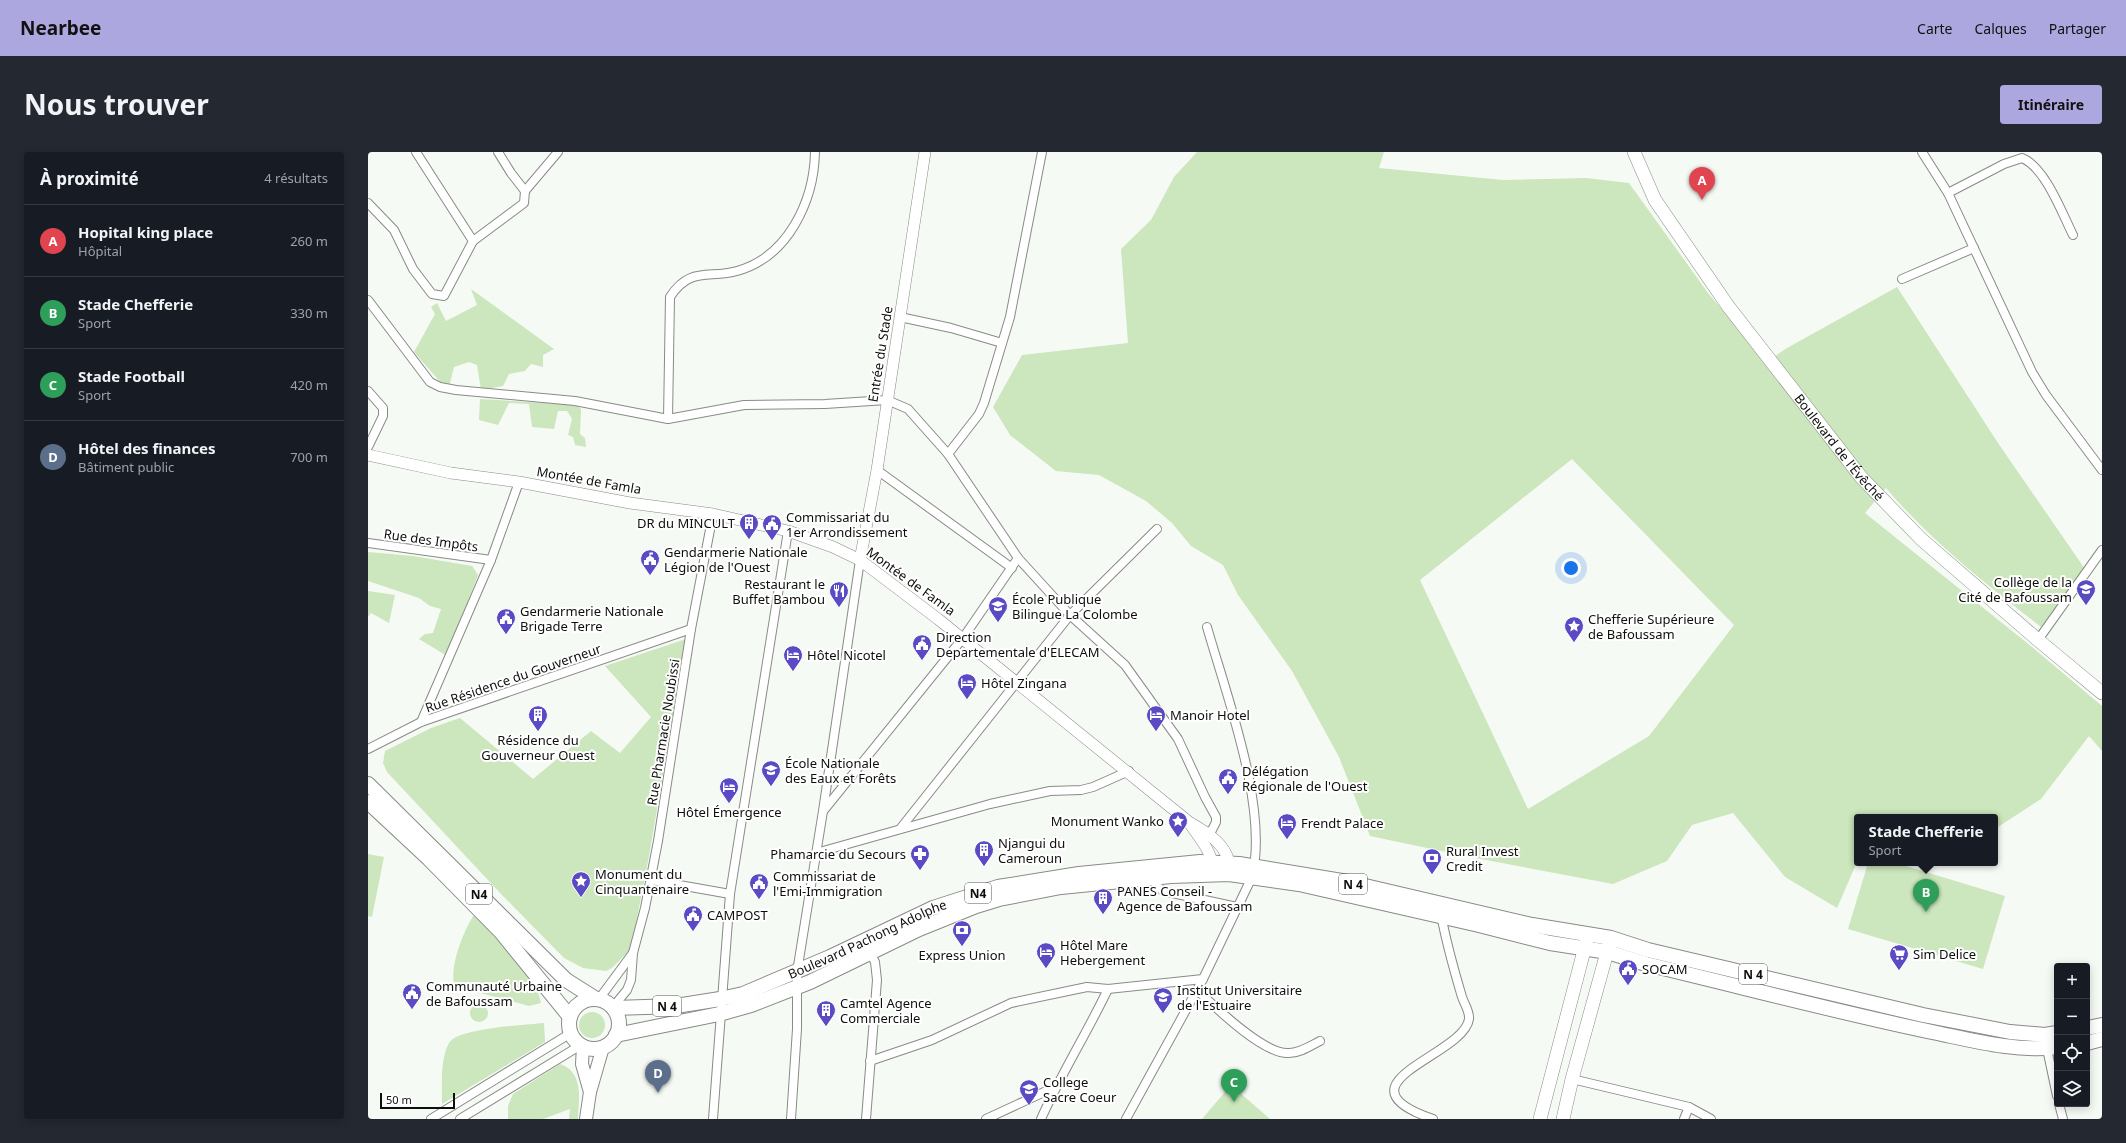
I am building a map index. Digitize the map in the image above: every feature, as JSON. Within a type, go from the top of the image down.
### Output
[{"type":"highway","name":"N4","points":[[368,784],[566,980],[597,999]]},
{"type":"highway","name":"N4","points":[[368,802],[429,859],[501,932],[570,1017]]},
{"type":"highway","name":"Boulevard Pachong Adolphe","points":[[719,1014],[751,1005],[796,988],[933,908],[998,887],[1079,874],[1153,872],[1213,868],[1253,872]]},
{"type":"highway","name":"N 4","points":[[1253,872],[1348,882],[1440,909],[1532,925],[1610,945],[1648,950],[1893,1009],[2052,1041]]},
{"type":"highway","name":"Boulevard Pachong Adolphe","points":[[720,999],[743,994],[867,946]]},
{"type":"highway","points":[[597,999],[613,1008],[619,1024],[616,1035],[609,1044],[596,1049],[582,1046],[571,1033],[570,1017],[573,1011],[583,1002],[597,999]]},
{"type":"highway","name":"N 4","points":[[613,1008],[676,1006],[720,999]]},
{"type":"highway","name":"N 4","points":[[616,1035],[719,1014]]},
{"type":"highway","points":[[2090,1027],[2102,1025]]},
{"type":"highway","points":[[2090,1042],[2102,1039]]},
{"type":"main road","name":"Boulevard de l'Évêché","points":[[1634,152],[1655,200],[1728,306],[1861,477],[1921,539],[2102,693]]},
{"type":"main road","points":[[1540,1119],[1586,940]]},
{"type":"main road","points":[[1563,1119],[1572,1079],[1610,945]]},
{"type":"main road","points":[[582,1046],[582,1064],[590,1092]]},
{"type":"main road","points":[[586,1119],[590,1092],[603,1047]]},
{"type":"street","points":[[416,152],[473,241]]},
{"type":"street","points":[[498,152],[511,173],[525,191]]},
{"type":"street","points":[[368,203],[394,230],[413,269],[432,294],[444,296],[473,241],[524,203],[525,191],[558,152]]},
{"type":"street","points":[[668,419],[670,297],[674,290],[700,274],[729,273],[748,267],[763,258],[788,236],[796,224],[809,194],[813,180],[815,152]]},
{"type":"street","name":"Entrée du Stade","points":[[860,560],[877,470],[925,152]]},
{"type":"street","points":[[948,454],[981,409],[1002,343],[1010,317],[1042,152]]},
{"type":"street","points":[[1922,152],[1948,193],[2016,340],[2037,380],[2102,470]]},
{"type":"street","points":[[1948,193],[2016,158],[2022,158],[2032,163],[2042,175],[2073,236]]},
{"type":"street","points":[[1902,279],[1974,248]]},
{"type":"street","points":[[368,300],[423,374],[430,382],[440,387],[456,390],[575,401],[668,419],[744,405],[825,404],[887,400],[908,409],[948,454],[1018,558],[1070,615],[1125,665],[1178,739],[1216,817],[1214,826],[1204,835],[1213,868]]},
{"type":"street","points":[[900,317],[951,328],[1002,343]]},
{"type":"street","points":[[368,391],[383,408],[384,416],[368,447]]},
{"type":"street","name":"Montée de Famla","points":[[368,455],[451,474],[519,482],[630,502],[713,514],[788,531],[833,547],[860,560],[963,638],[1129,772],[1204,835],[1222,846],[1230,869]]},
{"type":"street","points":[[877,470],[1012,568]]},
{"type":"street","points":[[421,722],[490,560],[519,482]]},
{"type":"street","name":"Rue Pharmacie Noubissi","points":[[613,1008],[621,998],[631,980],[633,953],[651,880],[670,770],[691,629],[713,514]]},
{"type":"street","points":[[900,829],[1070,615],[1157,530]]},
{"type":"street","points":[[713,1119],[720,999],[730,894],[788,531]]},
{"type":"street","name":"Rue des Impôts","points":[[368,543],[490,560]]},
{"type":"street","points":[[2038,640],[2102,550]]},
{"type":"street","points":[[823,811],[963,638],[1018,558]]},
{"type":"street","points":[[791,1119],[797,1029],[797,972],[823,811],[860,560]]},
{"type":"street","points":[[1126,1119],[1203,979],[1253,872],[1255,826],[1246,763],[1207,627]]},
{"type":"street","name":"Rue Résidence du Gouverneur","points":[[368,749],[421,722],[691,629]]},
{"type":"street","points":[[816,853],[1020,797],[1050,791],[1081,790],[1093,787],[1129,772]]},
{"type":"street","points":[[1153,872],[1156,885],[1163,890],[1237,907]]},
{"type":"street","points":[[651,880],[730,894]]},
{"type":"street","points":[[1433,1119],[1410,1109],[1395,1098],[1394,1093],[1398,1081],[1412,1068],[1452,1044],[1468,1025],[1470,1016],[1459,986],[1440,909]]},
{"type":"street","points":[[866,1119],[877,980],[875,962],[867,946]]},
{"type":"street","name":"Rue Pharmacie Noubissi","points":[[597,999],[633,953]]},
{"type":"street","points":[[870,1061],[932,1040],[1011,1003],[1088,987],[1108,989],[1203,979]]},
{"type":"street","points":[[1041,1119],[1055,1087],[1092,1023],[1108,989]]},
{"type":"street","points":[[1197,990],[1217,1011],[1239,1029],[1274,1049],[1288,1054],[1304,1050],[1320,1041]]},
{"type":"street","points":[[431,1119],[571,1033]]},
{"type":"street","points":[[2052,1041],[2055,1071]]},
{"type":"street","points":[[460,1119],[582,1046]]},
{"type":"street","points":[[1572,1079],[1689,1107],[1711,1119]]},
{"type":"street","points":[[986,1119],[1055,1087]]},
{"type":"street","points":[[1684,1119],[1689,1107]]},
{"type":"street","points":[[2060,1107],[2063,1119]]},
{"type":"green space","points":[[1197,152],[1384,152],[1379,168],[1503,180],[1586,178],[1629,183],[1708,293],[1766,362],[1787,348],[1897,287],[1998,443],[2085,569],[2041,627],[1960,562],[1903,507],[1886,488],[1865,513],[2032,647],[2102,706],[2102,751],[2089,736],[2041,799],[1998,827],[1998,814],[1854,814],[1854,866],[1855,866],[1837,908],[1785,877],[1733,813],[1692,825],[1667,861],[1613,884],[1465,856],[1370,836],[1339,757],[1292,671],[1238,595],[1223,565],[1191,546],[1172,523],[1146,501],[1099,475],[1056,471],[1010,435],[993,407],[1022,355],[1128,343],[1121,249],[1151,220],[1174,177]],"holes":[[[1572,459],[1734,625],[1649,736],[1528,809],[1420,580]]]},
{"type":"green space","points":[[471,289],[554,349],[543,355],[543,367],[531,364],[525,371],[509,374],[503,386],[481,390],[477,365],[469,362],[454,367],[449,387],[442,384],[414,352],[435,314],[431,307],[437,303],[446,321],[477,305]]},
{"type":"green space","points":[[480,399],[577,405],[581,409],[580,434],[585,438],[586,447],[575,445],[573,437],[568,435],[572,419],[567,411],[558,411],[554,429],[532,427],[529,404],[509,403],[498,425],[479,420]]},
{"type":"green space","points":[[368,552],[413,556],[472,566],[478,575],[447,656],[419,639],[425,634],[433,633],[441,609],[430,606],[419,598],[368,581]]},
{"type":"green space","points":[[368,591],[395,595],[389,623],[371,613],[368,617]]},
{"type":"green space","points":[[686,639],[649,856],[631,949],[612,968],[606,971],[583,968],[564,958],[502,895],[387,772],[383,763],[385,751],[431,728],[460,718],[533,779],[591,731],[620,753],[651,717],[605,666]]},
{"type":"green space","points":[[368,854],[384,857],[372,917],[368,916]]},
{"type":"green space","points":[[1867,866],[1906,866],[2005,896],[1983,969],[1848,929]]},
{"type":"green space","points":[[475,913],[514,955],[523,967],[537,991],[541,1003],[529,1006],[462,988],[454,984],[453,976],[456,957],[462,938]]},
{"type":"green space","points":[[479,1004],[485,1007],[488,1013],[485,1019],[479,1022],[473,1019],[470,1013],[473,1007]]},
{"type":"green space","points":[[592,1012],[602,1015],[605,1025],[602,1035],[592,1038],[582,1035],[579,1025],[582,1015]]},
{"type":"green space","points":[[544,1023],[545,1042],[442,1104],[442,1072],[444,1057],[449,1043],[455,1038],[465,1034],[493,1028]]},
{"type":"green space","points":[[560,1064],[568,1068],[577,1080],[579,1095],[578,1119],[569,1119],[570,1109],[543,1119],[508,1119],[508,1106],[513,1094]]},
{"type":"green space","points":[[1231,1085],[1270,1119],[1202,1119]]},
{"type":"place","name":"Hopital king place","points":[[1702,200]]},
{"type":"place","name":"DR du MINCULT","points":[[749,540]]},
{"type":"place","name":"Commissariat du 1er Arrondissement","points":[[772,541]]},
{"type":"place","name":"Gendarmerie Nationale Légion de l'Ouest","points":[[650,576]]},
{"type":"place","name":"Collège de la Cité de Bafoussam","points":[[2086,606]]},
{"type":"place","name":"Restaurant le Buffet Bambou","points":[[839,608]]},
{"type":"place","name":"École Publique Bilingue La Colombe","points":[[998,623]]},
{"type":"place","name":"Gendarmerie Nationale Brigade Terre","points":[[506,635]]},
{"type":"place","name":"Chefferie Supérieure de Bafoussam","points":[[1574,643]]},
{"type":"place","name":"Direction Departementale d'ELECAM","points":[[922,661]]},
{"type":"place","name":"Hôtel Nicotel","points":[[793,672]]},
{"type":"place","name":"Hôtel Zingana","points":[[967,700]]},
{"type":"place","name":"Résidence du Gouverneur Ouest","points":[[538,732]]},
{"type":"place","name":"Manoir Hotel","points":[[1156,732]]},
{"type":"place","name":"École Nationale des Eaux et Forêts","points":[[771,787]]},
{"type":"place","name":"Délégation Régionale de l'Ouest","points":[[1228,795]]},
{"type":"place","name":"Hôtel Émergence","points":[[729,804]]},
{"type":"place","name":"Monument Wanko","points":[[1178,838]]},
{"type":"place","name":"Frendt Palace","points":[[1287,840]]},
{"type":"place","name":"Njangui du Cameroun","points":[[984,867]]},
{"type":"place","name":"Phamarcie du Secours","points":[[920,871]]},
{"type":"place","name":"Rural Invest Credit","points":[[1432,875]]},
{"type":"place","name":"Monument du Cinquantenaire","points":[[581,898]]},
{"type":"place","name":"Commissariat de l'Emi-Immigration","points":[[759,900]]},
{"type":"place","name":"Stade Chefferie","points":[[1926,912]]},
{"type":"place","name":"PANES Conseil - Agence de Bafoussam","points":[[1103,915]]},
{"type":"place","name":"CAMPOST","points":[[693,932]]},
{"type":"place","name":"Express Union","points":[[962,947]]},
{"type":"place","name":"Hôtel Mare Hebergement","points":[[1046,969]]},
{"type":"place","name":"Sim Delice","points":[[1899,971]]},
{"type":"place","name":"SOCAM","points":[[1628,986]]},
{"type":"place","name":"Communauté Urbaine de Bafoussam","points":[[412,1010]]},
{"type":"place","name":"Institut Universitaire de l'Estuaire","points":[[1163,1014]]},
{"type":"place","name":"Camtel Agence Commerciale","points":[[826,1027]]},
{"type":"place","name":"Hôtel des finances","points":[[658,1093]]},
{"type":"place","name":"Stade Football","points":[[1234,1102]]},
{"type":"place","name":"College Sacre Coeur","points":[[1029,1106]]}]
